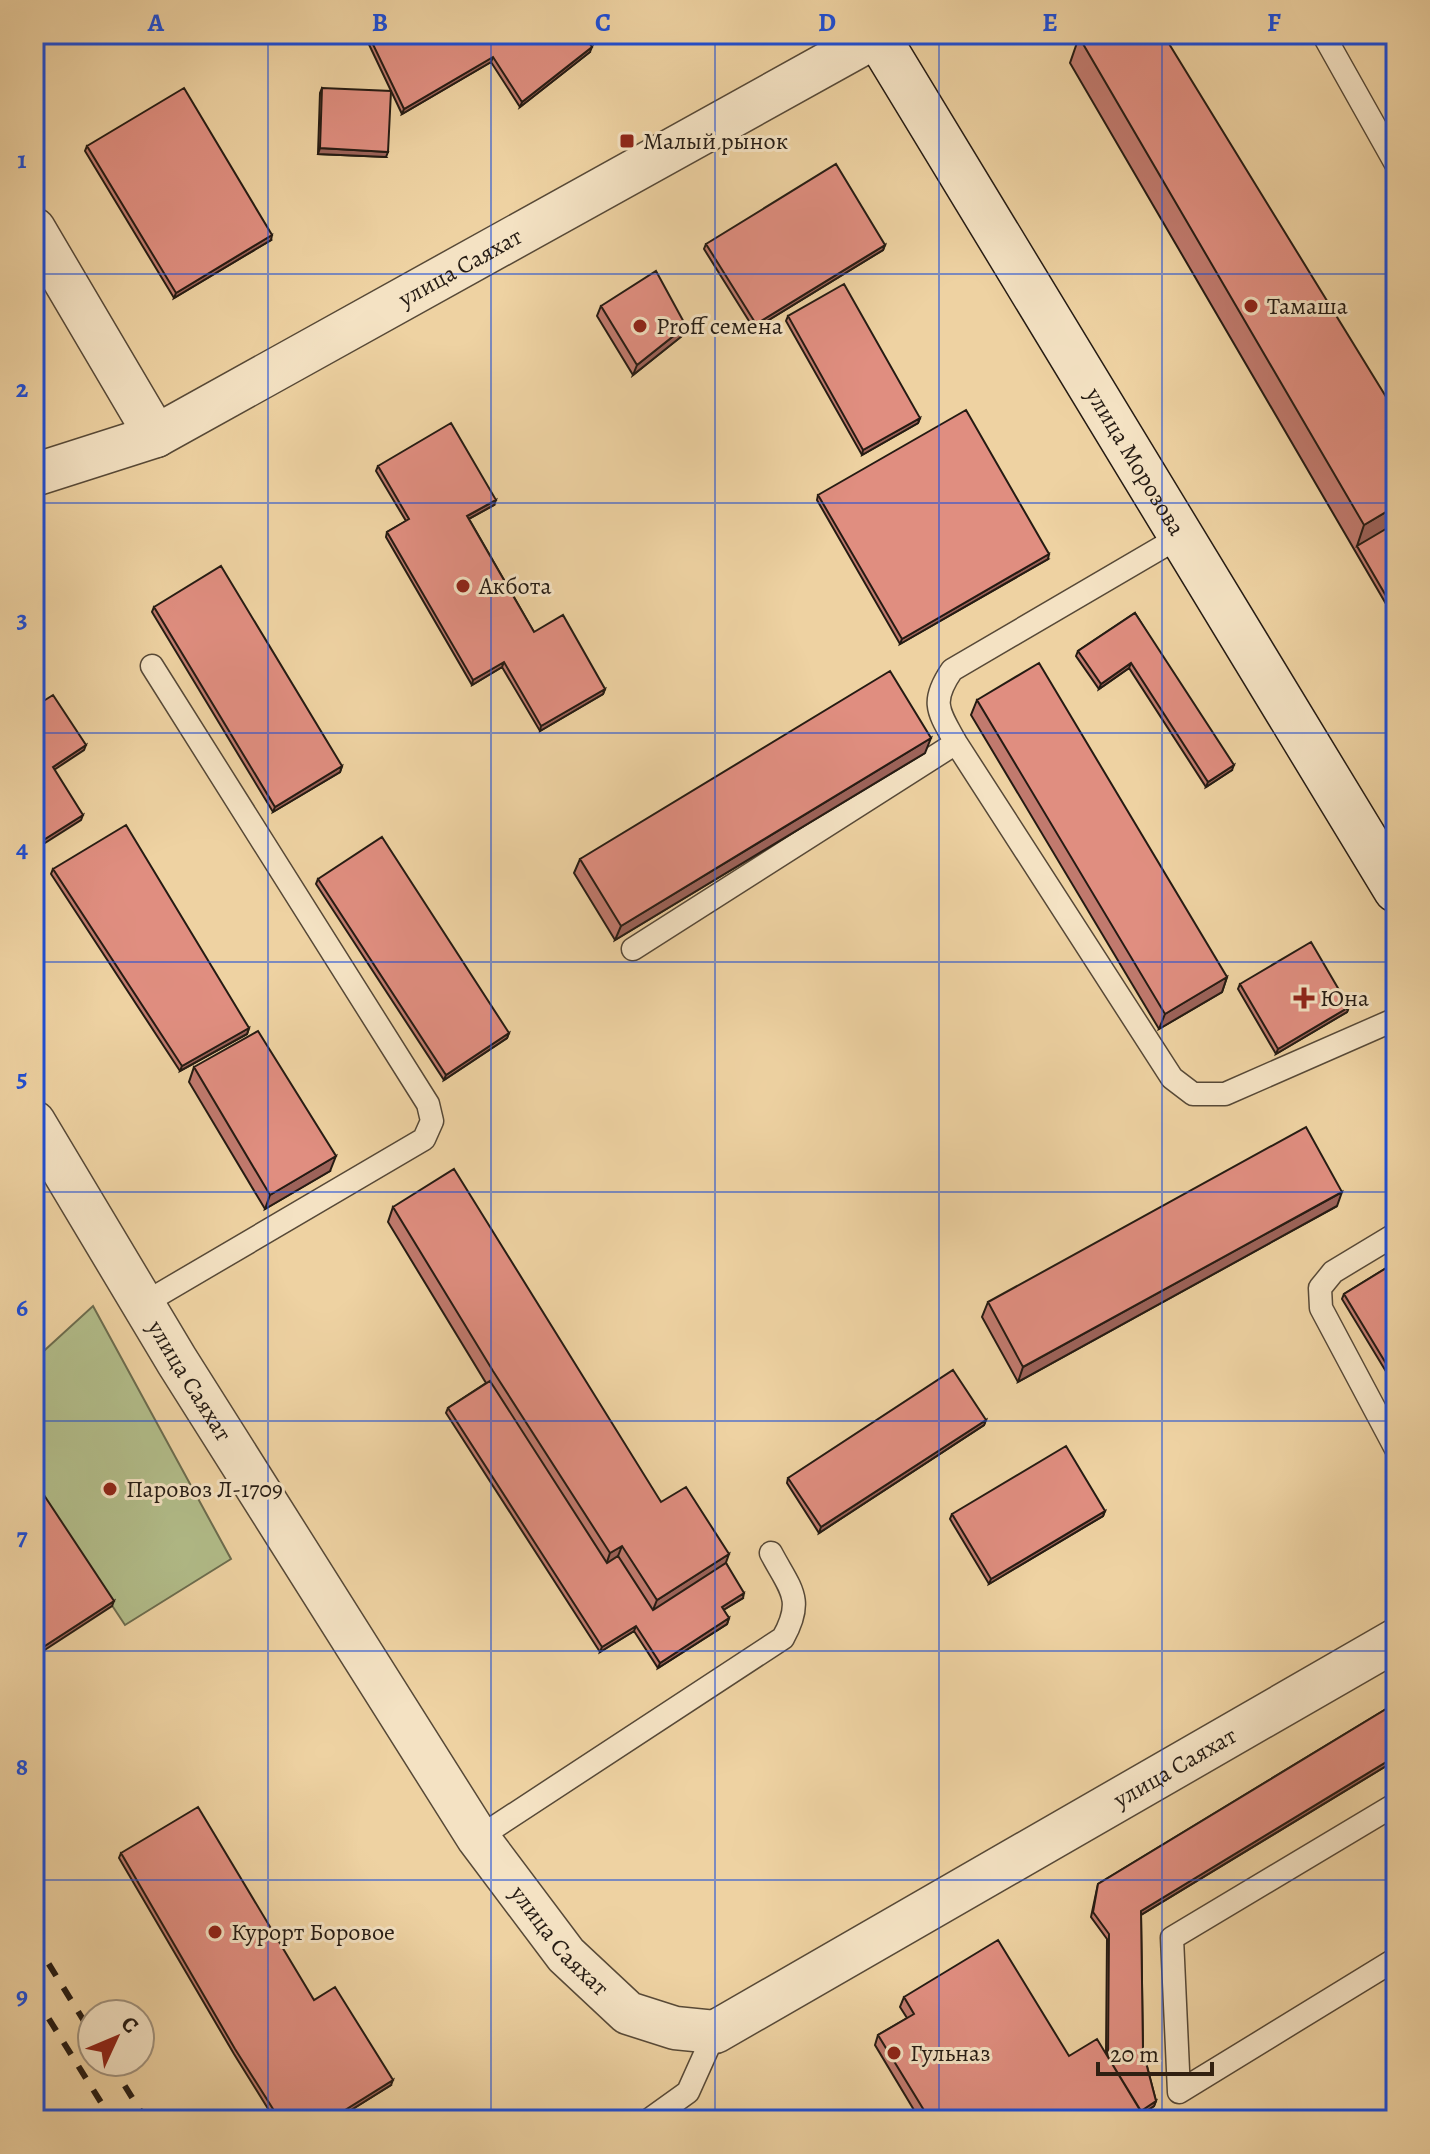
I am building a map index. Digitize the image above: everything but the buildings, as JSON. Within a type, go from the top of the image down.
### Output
[{"type":"main road","name":"улица Морозова","points":[[876,35],[1396,890]]},
{"type":"street","name":"улица Саяхат","points":[[34,475],[156,436],[876,35]]},
{"type":"street","points":[[34,229],[156,436]]},
{"type":"street","name":"улица Саяхат","points":[[34,1122],[143,1304],[478,1838],[566,1955],[628,2013],[675,2028],[715,2032],[1396,1640]]},
{"type":"lane","points":[[1323,34],[1396,164]]},
{"type":"lane","points":[[1181,536],[952,670],[938,690],[940,714],[1172,1078],[1193,1094],[1225,1094],[1396,1019]]},
{"type":"lane","points":[[143,1304],[424,1139],[432,1121],[428,1104],[152,666]]},
{"type":"lane","points":[[633,949],[956,743]]},
{"type":"lane","points":[[1396,1234],[1333,1272],[1320,1288],[1321,1308],[1396,1449]]},
{"type":"lane","points":[[478,1838],[783,1638],[795,1617],[795,1596],[771,1553]]},
{"type":"lane","points":[[1396,1804],[1172,1938],[1179,2092],[1396,1959]]},
{"type":"lane","points":[[649,2120],[688,2092],[715,2032]]},
{"type":"green space","points":[[93,1306],[231,1559],[125,1625],[34,1488],[34,1360]]},
{"type":"railway","points":[[34,1940],[76,2008]]},
{"type":"railway","points":[[34,1995],[112,2120]]},
{"type":"railway","points":[[120,2078],[146,2120]]},
{"type":"place","name":"Малый рынок","points":[[627,141]]},
{"type":"place","name":"Тамаша","points":[[1251,306]]},
{"type":"place","name":"Proff семена","points":[[640,326]]},
{"type":"place","name":"Акбота","points":[[463,586]]},
{"type":"place","name":"Юна","points":[[1304,998]]},
{"type":"place","name":"Паровоз Л-1709","points":[[110,1489]]},
{"type":"place","name":"Курорт Боровое","points":[[215,1932]]},
{"type":"place","name":"Гульназ","points":[[894,2053]]}]
